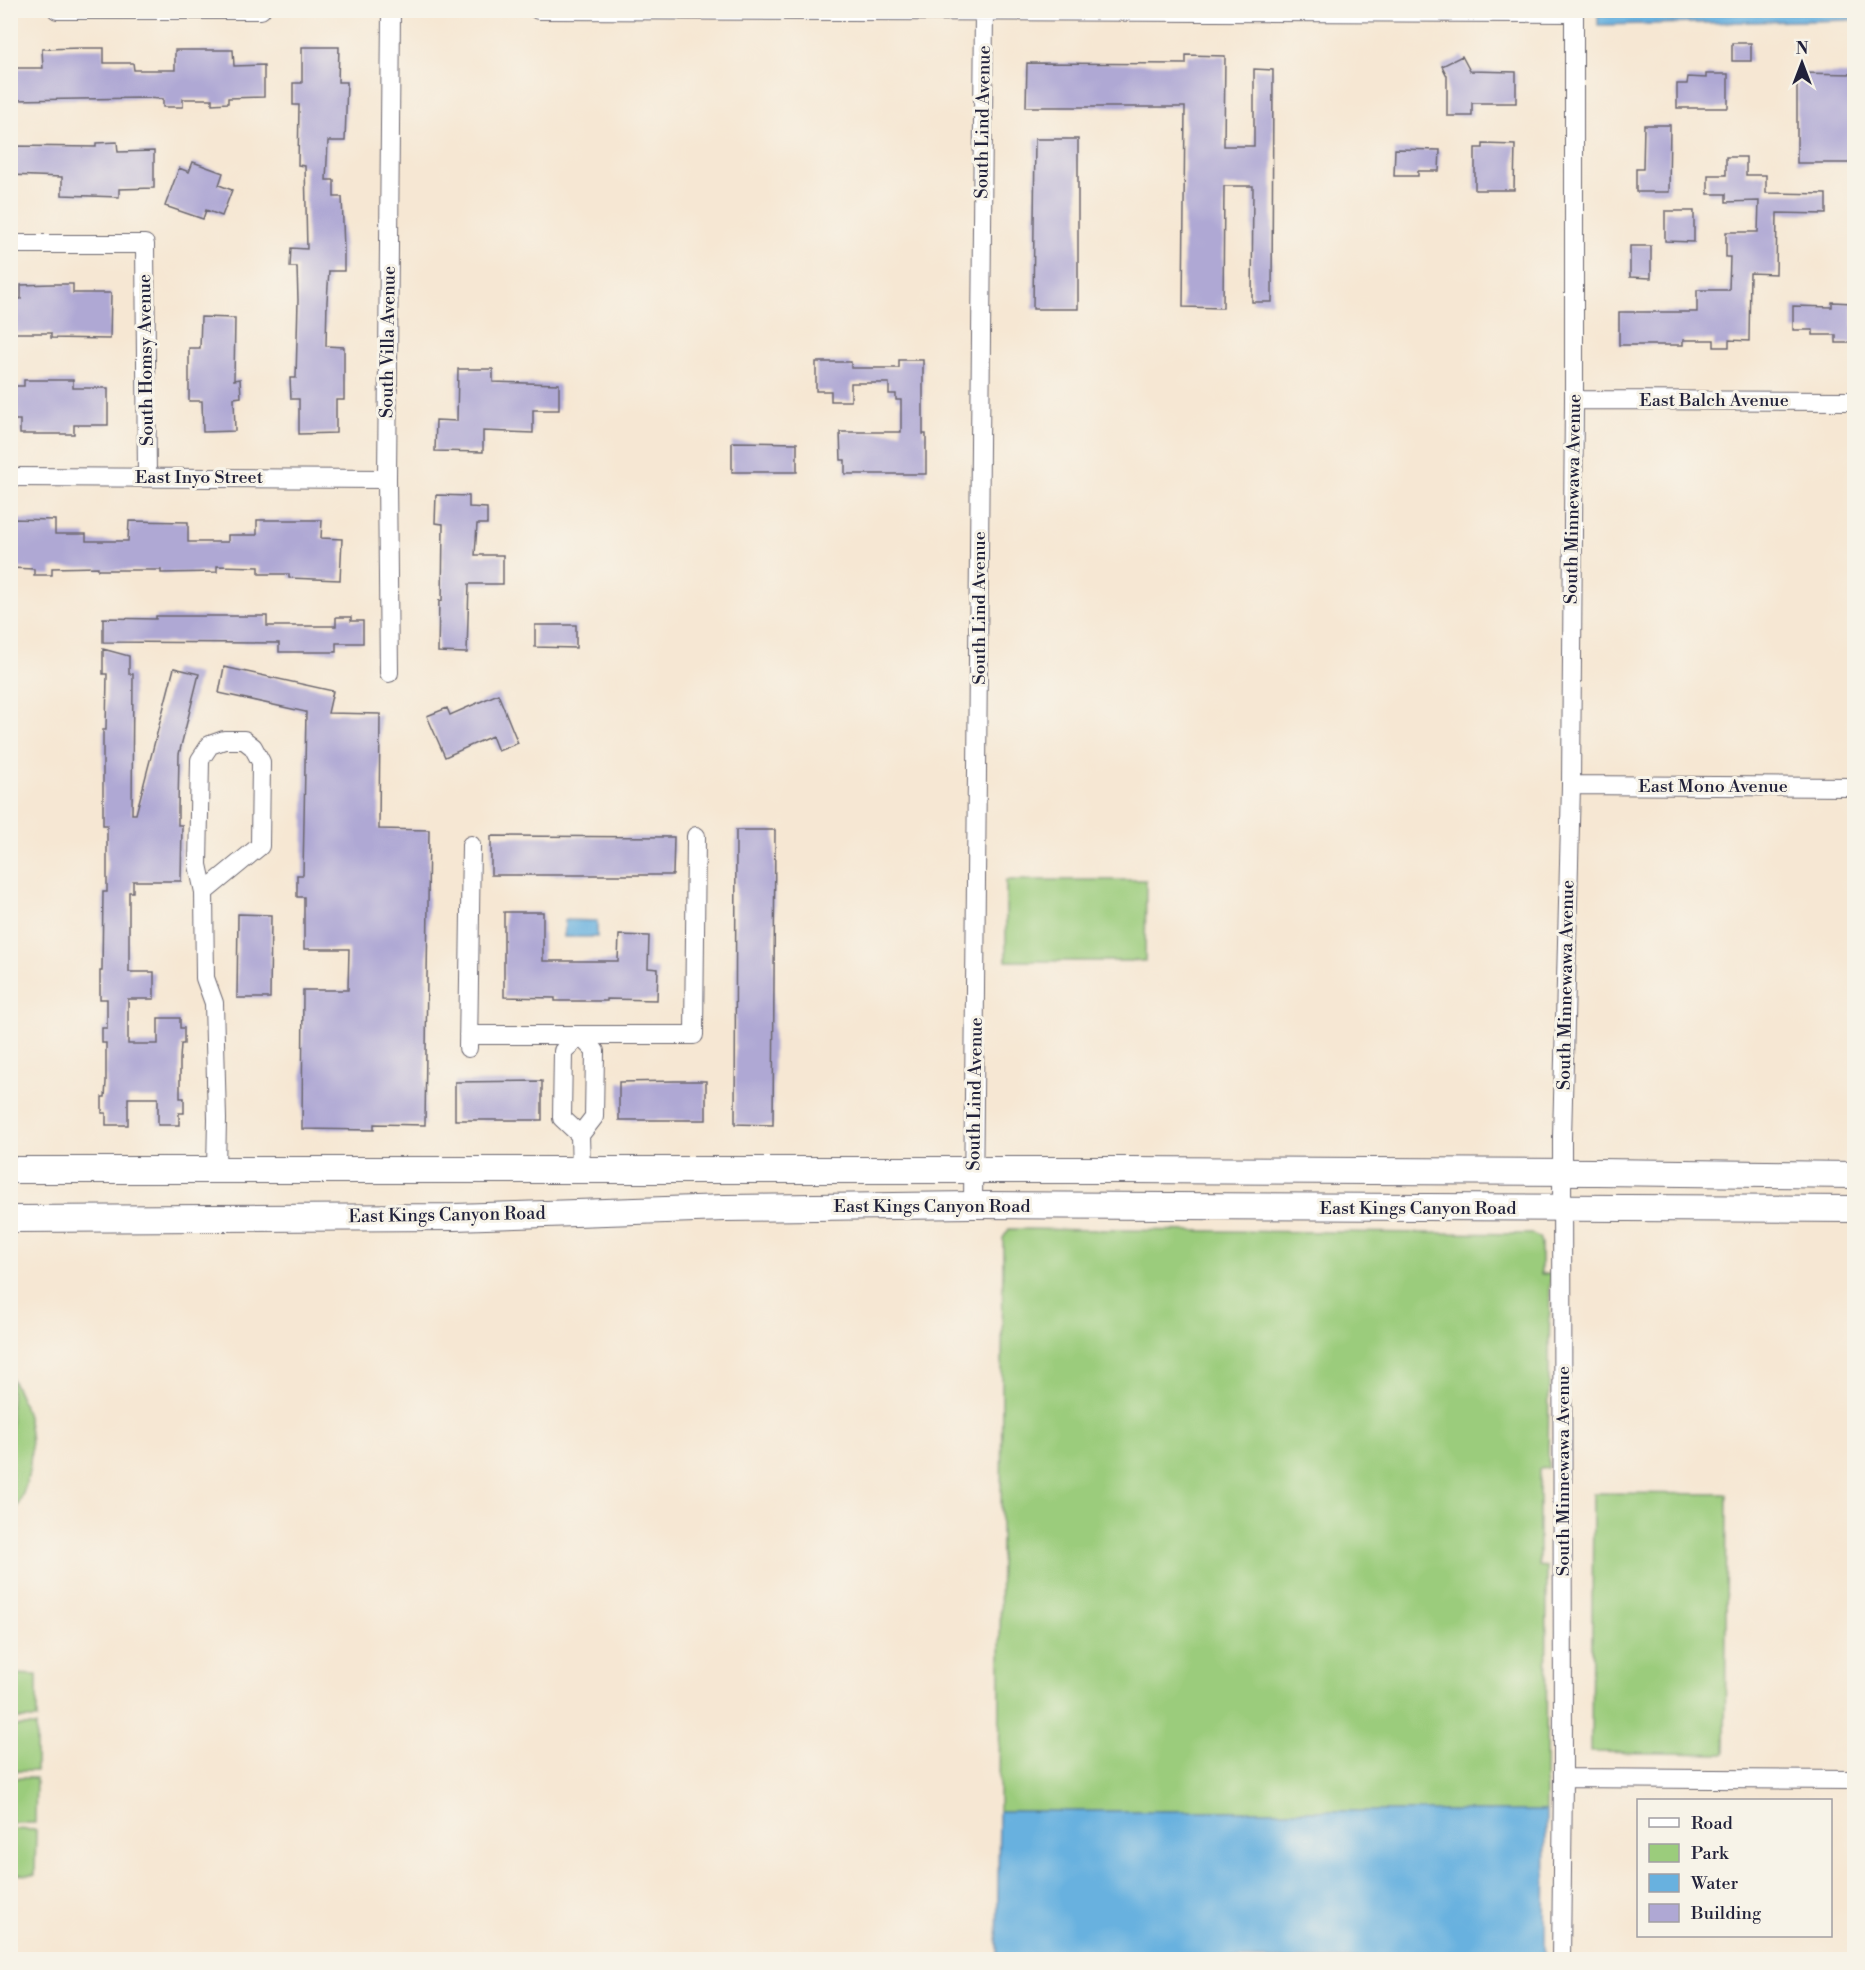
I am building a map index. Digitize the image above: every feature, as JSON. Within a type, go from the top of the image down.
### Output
[{"type":"main road","name":"East Kings Canyon Road","points":[[10,1170],[973,1170],[1854,1175]]},
{"type":"main road","name":"East Kings Canyon Road","points":[[10,1219],[454,1218],[724,1208],[973,1205],[1854,1209]]},
{"type":"street","points":[[57,10],[261,10]]},
{"type":"street","name":"South Villa Avenue","points":[[389,673],[387,479],[392,10]]},
{"type":"street","points":[[538,10],[1574,12]]},
{"type":"street","name":"South Lind Avenue","points":[[973,1205],[984,12]]},
{"type":"street","name":"South Minnewawa Avenue","points":[[1562,1959],[1562,1173],[1571,785],[1574,12]]},
{"type":"street","name":"South Homsy Avenue","points":[[10,244],[145,244],[147,477]]},
{"type":"street","name":"East Balch Avenue","points":[[1574,400],[1854,401]]},
{"type":"street","name":"East Inyo Street","points":[[10,477],[387,479]]},
{"type":"street","points":[[204,892],[260,846],[261,762],[253,747],[244,740],[224,740],[210,745],[200,760],[198,865],[204,892],[205,978],[214,1003],[216,1169]]},
{"type":"street","name":"East Mono Avenue","points":[[1571,785],[1854,787]]},
{"type":"street","points":[[471,845],[468,1041],[580,1036],[694,1035],[696,837]]},
{"type":"street","points":[[580,1036],[595,1051],[594,1117],[580,1135],[581,1171]]},
{"type":"street","points":[[580,1036],[563,1051],[562,1118],[580,1135]]},
{"type":"street","points":[[1563,1778],[1854,1780]]},
{"type":"green space","points":[[1006,880],[1146,880],[1145,961],[1006,961]]},
{"type":"green space","points":[[1009,1229],[1532,1234],[1539,1237],[1541,1274],[1550,1274],[1548,1468],[1539,1469],[1539,1566],[1547,1567],[1546,1811],[999,1811],[1003,1238]]},
{"type":"green space","points":[[11,1378],[26,1412],[31,1448],[26,1484],[11,1518]]},
{"type":"green space","points":[[1593,1493],[1727,1494],[1725,1754],[1591,1752]]},
{"type":"green space","points":[[11,1674],[37,1675],[37,1719],[11,1719]]},
{"type":"green space","points":[[11,1726],[36,1726],[36,1771],[11,1771]]},
{"type":"green space","points":[[11,1778],[36,1778],[35,1823],[11,1823]]},
{"type":"green space","points":[[11,1829],[36,1830],[35,1875],[11,1874]]},
{"type":"water","points":[[1854,10],[1854,20],[1598,25],[1598,11]]},
{"type":"water","points":[[565,920],[597,921],[597,937],[564,937]]},
{"type":"water","points":[[999,1811],[1546,1811],[1545,1959],[997,1959]]},
{"type":"building","points":[[1732,43],[1751,43],[1751,61],[1732,61]]},
{"type":"building","points":[[302,47],[339,47],[338,82],[347,82],[345,141],[328,141],[326,180],[334,180],[334,197],[342,197],[344,271],[329,271],[327,301],[326,346],[344,347],[344,400],[336,400],[336,433],[299,434],[299,399],[291,399],[290,378],[296,378],[298,300],[297,267],[290,267],[291,248],[307,249],[305,166],[298,165],[299,105],[293,105],[293,83],[302,83]]},
{"type":"building","points":[[104,48],[104,63],[133,63],[134,70],[175,70],[175,50],[233,50],[234,66],[264,65],[264,97],[228,98],[228,103],[212,104],[212,99],[183,99],[183,107],[163,107],[163,99],[145,98],[14,100],[13,68],[43,68],[42,49]]},
{"type":"building","points":[[1186,55],[1225,56],[1224,146],[1254,146],[1254,69],[1273,70],[1272,302],[1252,302],[1253,186],[1224,186],[1223,308],[1183,307],[1185,107],[1026,107],[1027,63],[1186,64]]},
{"type":"building","points":[[1462,56],[1470,71],[1516,72],[1516,103],[1472,103],[1472,116],[1447,116],[1447,76],[1442,66]]},
{"type":"building","points":[[1797,73],[1854,74],[1854,163],[1797,163]]},
{"type":"building","points":[[1706,74],[1728,74],[1728,108],[1677,108],[1677,84],[1687,84],[1688,77],[1706,78]]},
{"type":"building","points":[[1644,125],[1670,125],[1669,192],[1636,192],[1636,169],[1643,169]]},
{"type":"building","points":[[1035,139],[1078,139],[1078,309],[1033,309]]},
{"type":"building","points":[[117,142],[118,152],[154,151],[154,188],[119,189],[119,197],[62,195],[62,177],[10,175],[10,146],[96,147],[96,143]]},
{"type":"building","points":[[1483,144],[1515,145],[1514,190],[1475,190],[1475,148],[1483,148]]},
{"type":"building","points":[[1395,149],[1440,150],[1439,171],[1418,171],[1418,176],[1394,176]]},
{"type":"building","points":[[1726,157],[1746,157],[1746,175],[1766,175],[1766,193],[1826,194],[1826,214],[1777,213],[1776,274],[1750,273],[1749,341],[1729,340],[1729,347],[1714,347],[1714,340],[1683,340],[1683,345],[1619,345],[1619,312],[1697,312],[1697,290],[1729,290],[1730,257],[1726,257],[1726,232],[1758,232],[1759,201],[1726,202],[1726,194],[1708,194],[1708,175],[1726,175]]},
{"type":"building","points":[[193,162],[223,173],[219,185],[232,190],[222,216],[206,210],[203,219],[165,206],[179,168],[189,172]]},
{"type":"building","points":[[1665,211],[1694,211],[1694,242],[1665,241]]},
{"type":"building","points":[[1630,246],[1651,246],[1651,278],[1630,277]]},
{"type":"building","points":[[73,284],[73,293],[111,293],[110,339],[51,338],[51,333],[10,333],[10,299],[21,299],[21,285]]},
{"type":"building","points":[[1832,302],[1853,303],[1853,343],[1836,343],[1836,335],[1813,335],[1813,330],[1793,330],[1793,306],[1832,307]]},
{"type":"building","points":[[201,317],[235,318],[234,380],[240,379],[241,397],[234,398],[235,431],[203,432],[202,401],[189,401],[189,348],[200,348]]},
{"type":"building","points":[[899,360],[923,360],[923,434],[926,434],[926,474],[845,474],[845,460],[841,460],[840,432],[901,432],[901,400],[896,400],[896,394],[889,394],[889,383],[851,383],[851,401],[831,401],[831,391],[816,391],[816,362],[851,362],[851,368],[899,368]]},
{"type":"building","points":[[458,369],[493,369],[493,382],[559,384],[559,410],[533,410],[533,433],[483,431],[483,452],[435,451],[436,420],[457,421]]},
{"type":"building","points":[[24,380],[73,380],[73,388],[108,388],[108,425],[74,425],[74,434],[20,434],[20,420],[10,420],[10,386],[24,386]]},
{"type":"building","points":[[732,442],[797,443],[797,472],[732,472]]},
{"type":"building","points":[[436,495],[469,496],[469,507],[487,508],[487,524],[477,524],[475,555],[503,555],[503,584],[469,584],[467,653],[438,652],[439,600],[442,601],[443,524],[435,523]]},
{"type":"building","points":[[10,519],[55,520],[55,534],[86,534],[86,541],[128,541],[129,521],[188,522],[188,542],[228,542],[228,535],[257,535],[257,520],[322,520],[321,538],[342,539],[340,580],[289,578],[289,574],[259,574],[259,567],[217,566],[217,572],[161,573],[161,570],[98,570],[98,567],[52,568],[52,575],[34,575],[34,569],[10,568]]},
{"type":"building","points":[[156,616],[267,616],[267,626],[336,626],[336,617],[351,617],[351,621],[363,621],[363,643],[336,643],[336,652],[279,652],[279,643],[103,642],[103,618],[156,619]]},
{"type":"building","points":[[535,625],[576,625],[576,648],[535,647]]},
{"type":"building","points":[[103,649],[129,656],[129,674],[133,674],[132,814],[136,814],[174,668],[199,674],[179,754],[178,825],[182,825],[181,881],[133,881],[133,892],[129,892],[129,972],[154,972],[154,999],[128,999],[128,1044],[158,1044],[158,1018],[180,1018],[180,1028],[184,1028],[184,1044],[181,1044],[180,1059],[180,1098],[184,1098],[184,1113],[179,1113],[179,1125],[158,1125],[158,1098],[128,1098],[128,1125],[106,1125],[106,1113],[102,1113],[102,1097],[105,1097],[106,1082],[106,1043],[102,1043],[102,1028],[107,1028],[107,999],[100,999],[103,892],[107,892],[107,825],[103,825],[103,730],[106,730],[107,674],[103,674]]},
{"type":"building","points":[[224,667],[333,691],[328,713],[380,714],[379,829],[429,830],[425,1125],[374,1124],[374,1130],[302,1129],[303,990],[348,990],[349,949],[304,949],[304,897],[297,897],[297,875],[303,875],[306,712],[219,693]]},
{"type":"building","points":[[498,694],[518,743],[498,751],[492,736],[445,757],[427,716],[447,708],[450,715]]},
{"type":"building","points":[[736,830],[775,830],[773,1125],[735,1124]]},
{"type":"building","points":[[491,836],[674,837],[673,875],[491,875]]},
{"type":"building","points":[[504,912],[543,912],[543,961],[618,961],[619,935],[649,936],[648,968],[658,969],[657,1000],[555,1001],[555,998],[504,997]]},
{"type":"building","points":[[238,914],[271,915],[270,998],[237,998]]},
{"type":"building","points":[[542,1081],[542,1120],[455,1120],[455,1082]]},
{"type":"building","points":[[706,1081],[706,1120],[619,1120],[619,1082]]}]
